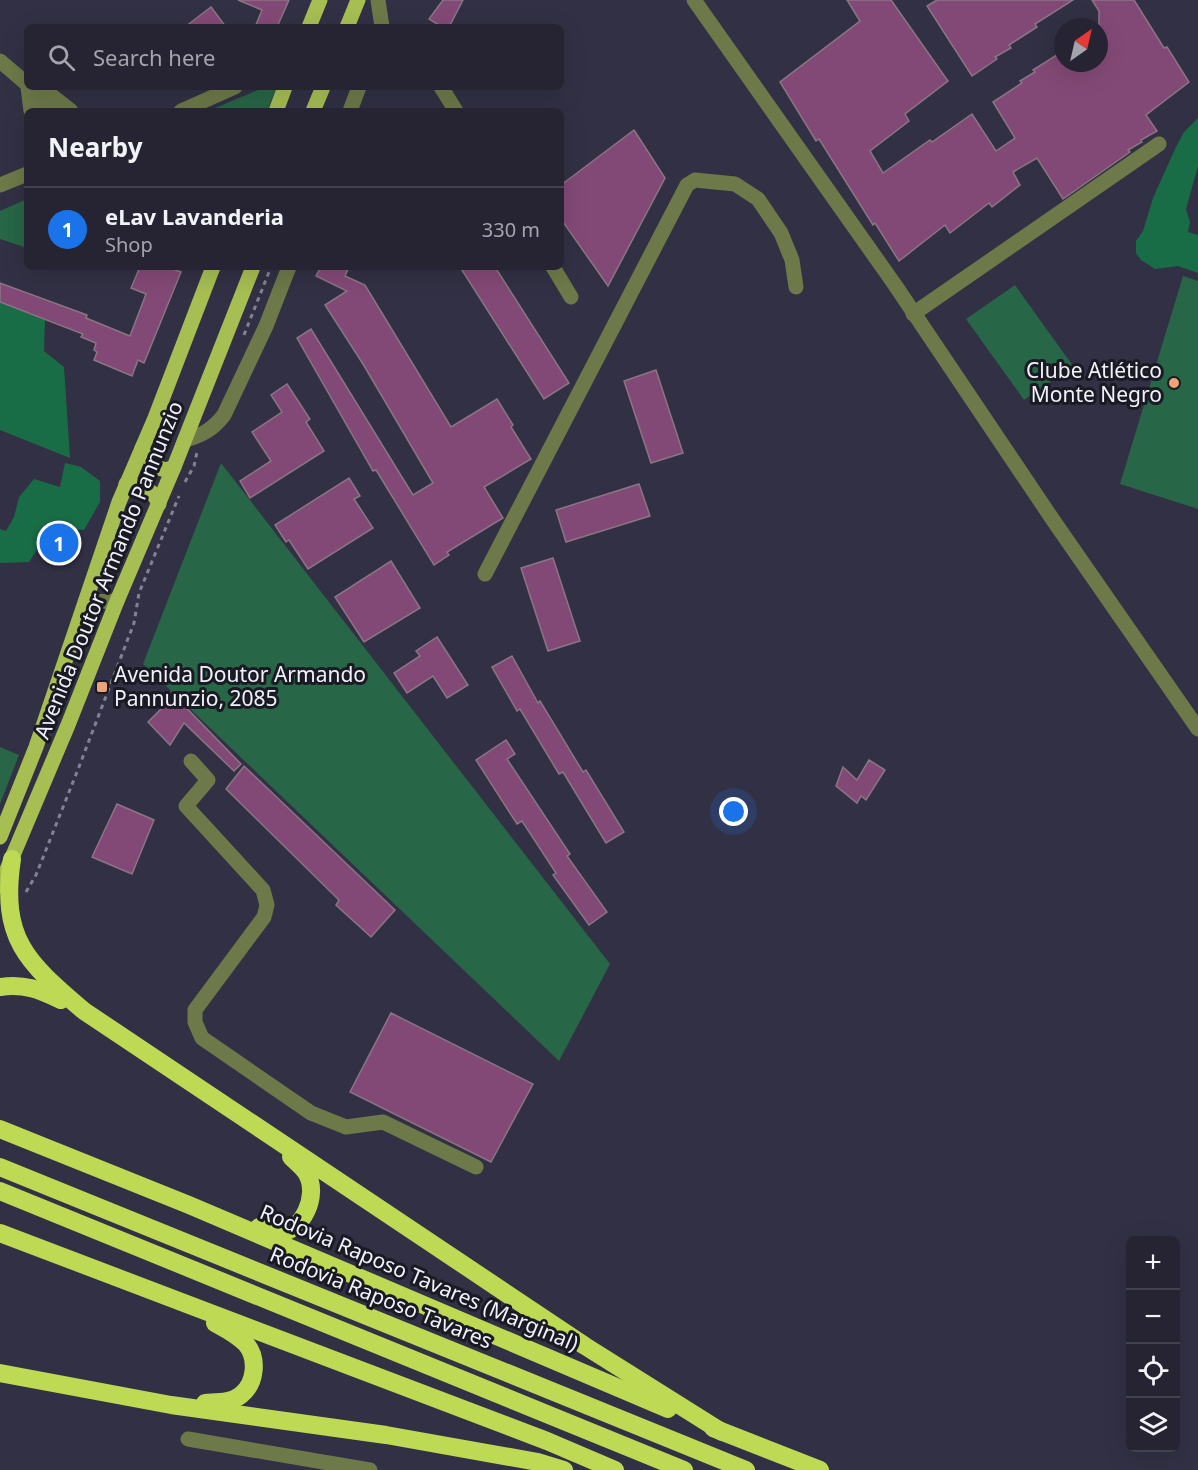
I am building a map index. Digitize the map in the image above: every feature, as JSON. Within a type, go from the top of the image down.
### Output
[{"type":"highway","points":[[12,859],[6,894],[15,935],[22,952],[33,966],[84,1011],[585,1346],[722,1432]]},
{"type":"highway","points":[[0,987],[25,986],[38,989],[84,1011]]},
{"type":"highway","name":"Rodovia Raposo Tavares (Marginal)","points":[[0,1129],[189,1205],[722,1432],[820,1470]]},
{"type":"highway","points":[[189,1205],[277,1233],[291,1229],[307,1212],[312,1192],[307,1174],[268,1133]]},
{"type":"highway","name":"Rodovia Raposo Tavares","points":[[0,1167],[746,1470]]},
{"type":"highway","points":[[0,1191],[684,1470]]},
{"type":"highway","points":[[0,1233],[536,1437],[615,1470]]},
{"type":"highway","points":[[150,1289],[240,1338],[248,1346],[254,1367],[253,1378],[241,1395],[224,1402],[171,1405]]},
{"type":"highway","points":[[0,1373],[171,1405],[386,1435],[538,1462],[564,1470]]},
{"type":"main road","points":[[347,24],[358,0]]},
{"type":"main road","points":[[310,24],[318,5]]},
{"type":"main road","points":[[277,108],[284,90]]},
{"type":"main road","points":[[314,108],[322,90]]},
{"type":"main road","name":"Avenida Doutor Armando Pannunzio","points":[[0,837],[28,769],[126,484],[212,270]]},
{"type":"main road","name":"Avenida Doutor Armando Pannunzio","points":[[0,886],[68,725],[117,600],[159,504],[251,270]]},
{"type":"main road","points":[[142,448],[158,468],[165,470],[174,467]]},
{"type":"main road","points":[[126,484],[146,488],[154,494],[159,504]]},
{"type":"street","points":[[378,0],[382,24]]},
{"type":"street","points":[[694,0],[1198,729]]},
{"type":"street","points":[[306,24],[318,5]]},
{"type":"street","points":[[0,61],[24,82]]},
{"type":"street","points":[[29,90],[31,108]]},
{"type":"street","points":[[30,90],[37,108]]},
{"type":"street","points":[[32,90],[46,108]]},
{"type":"street","points":[[38,90],[52,96],[67,108]]},
{"type":"street","points":[[188,108],[228,90]]},
{"type":"street","points":[[351,108],[358,90]]},
{"type":"street","points":[[443,90],[454,108]]},
{"type":"street","points":[[913,314],[1159,144]]},
{"type":"street","points":[[0,185],[24,175]]},
{"type":"street","points":[[485,574],[687,185],[695,180],[735,184],[758,199],[781,233],[792,260],[796,287]]},
{"type":"street","points":[[187,331],[205,270]]},
{"type":"street","points":[[185,440],[201,435],[215,426],[224,415],[267,326],[288,270]]},
{"type":"street","points":[[555,270],[571,297]]},
{"type":"street","points":[[86,602],[117,600]]},
{"type":"street","points":[[191,761],[208,780],[186,806],[263,890],[267,905],[264,917],[195,1010],[195,1022],[202,1038],[311,1113],[345,1127],[383,1122],[476,1167]]},
{"type":"street","points":[[188,1439],[369,1470]]},
{"type":"path","points":[[240,344],[270,270]]},
{"type":"path","points":[[184,485],[194,466],[201,435]]},
{"type":"path","points":[[8,907],[21,900],[36,875],[134,623],[139,593],[179,496]]},
{"type":"green space","points":[[258,90],[276,90],[268,108],[215,108]]},
{"type":"green space","points":[[1198,118],[1198,166],[1186,209],[1190,222],[1188,232],[1198,235],[1198,273],[1178,266],[1155,269],[1141,260],[1136,253],[1136,241],[1143,231],[1153,198],[1175,149],[1184,132]]},
{"type":"green space","points":[[24,200],[24,247],[0,239],[0,211]]},
{"type":"green space","name":"Clube Atlético Monte Negro","points":[[1183,276],[1198,281],[1198,509],[1120,484]]},
{"type":"green space","points":[[1015,285],[1073,366],[1024,400],[966,319]]},
{"type":"green space","points":[[0,302],[45,320],[44,351],[64,367],[70,458],[0,430]]},
{"type":"green space","points":[[65,463],[81,467],[100,481],[100,502],[84,530],[64,531],[50,536],[29,562],[0,563],[0,529],[6,531],[14,517],[19,497],[34,479],[60,487]]},
{"type":"green space","points":[[221,463],[610,964],[559,1061],[143,664]]},
{"type":"green space","points":[[0,747],[19,755],[0,804]]},
{"type":"building","points":[[238,0],[289,0],[278,24],[256,24],[262,10]]},
{"type":"building","points":[[443,0],[463,0],[451,24],[437,24],[429,19]]},
{"type":"building","points":[[847,0],[891,0],[948,81],[905,114],[909,121],[870,151],[883,173],[972,114],[996,151],[1015,138],[993,102],[1022,83],[1020,81],[1035,72],[1033,70],[1054,57],[1054,72],[1108,72],[1108,18],[1099,18],[1099,11],[1092,0],[1134,0],[1164,48],[1167,47],[1189,82],[1146,115],[1157,131],[1141,140],[1142,142],[1128,150],[1130,152],[1063,199],[1037,158],[1013,172],[1020,185],[992,207],[989,203],[950,233],[945,225],[899,261],[875,223],[873,225],[819,139],[816,141],[780,82],[860,21]]},
{"type":"building","points":[[937,0],[1073,0],[1035,24],[1037,27],[1009,45],[1011,48],[995,57],[997,59],[972,76],[927,6]]},
{"type":"building","points":[[211,7],[224,24],[189,24]]},
{"type":"building","points":[[634,130],[665,178],[608,286],[564,223],[564,183]]},
{"type":"building","points":[[139,270],[181,272],[144,363],[138,360],[132,376],[94,360],[97,352],[94,350],[96,343],[81,337],[83,334],[0,302],[0,283],[87,315],[86,318],[130,336],[146,294],[131,288]]},
{"type":"building","points":[[319,270],[348,270],[345,276],[365,285],[451,427],[497,399],[531,459],[484,487],[503,518],[447,552],[449,555],[434,565],[376,470],[373,471],[297,338],[311,329],[413,495],[433,483],[363,364],[325,305],[347,291],[316,276]]},
{"type":"building","points":[[462,270],[497,270],[569,383],[544,399]]},
{"type":"building","points":[[656,370],[683,453],[651,463],[624,381]]},
{"type":"building","points":[[287,384],[310,419],[306,422],[324,451],[250,498],[240,481],[271,461],[252,432],[282,412],[271,395]]},
{"type":"building","points":[[349,478],[360,496],[354,499],[373,528],[308,569],[289,540],[286,542],[275,525]]},
{"type":"building","points":[[639,484],[650,516],[566,542],[556,510]]},
{"type":"building","points":[[553,558],[580,641],[548,651],[521,568]]},
{"type":"building","points":[[391,561],[420,608],[364,642],[335,597]]},
{"type":"building","points":[[437,637],[468,685],[447,698],[433,676],[407,693],[394,673],[420,656],[416,651]]},
{"type":"building","points":[[512,656],[538,703],[540,701],[583,772],[586,770],[624,832],[606,843],[563,772],[559,774],[520,709],[517,711],[492,667]]},
{"type":"building","points":[[171,692],[241,764],[234,771],[184,723],[170,745],[148,722],[165,705],[161,700]]},
{"type":"building","points":[[506,740],[515,754],[507,759],[570,854],[567,856],[607,912],[589,925],[553,875],[556,873],[522,821],[517,824],[476,760]]},
{"type":"building","points":[[869,760],[885,770],[866,800],[861,796],[857,803],[836,786],[843,767],[857,780]]},
{"type":"building","points":[[244,766],[395,910],[371,937],[336,905],[339,900],[226,789]]},
{"type":"building","points":[[117,804],[154,820],[132,874],[92,857]]},
{"type":"building","points":[[391,1013],[533,1084],[491,1162],[350,1092]]},
{"type":"place","name":"Clube Atlético Monte Negro","points":[[1174,383]]},
{"type":"place","name":"eLav Lavanderia","points":[[59,543]]},
{"type":"place","name":"Avenida Doutor Armando Pannunzio, 2085","points":[[102,687]]}]
